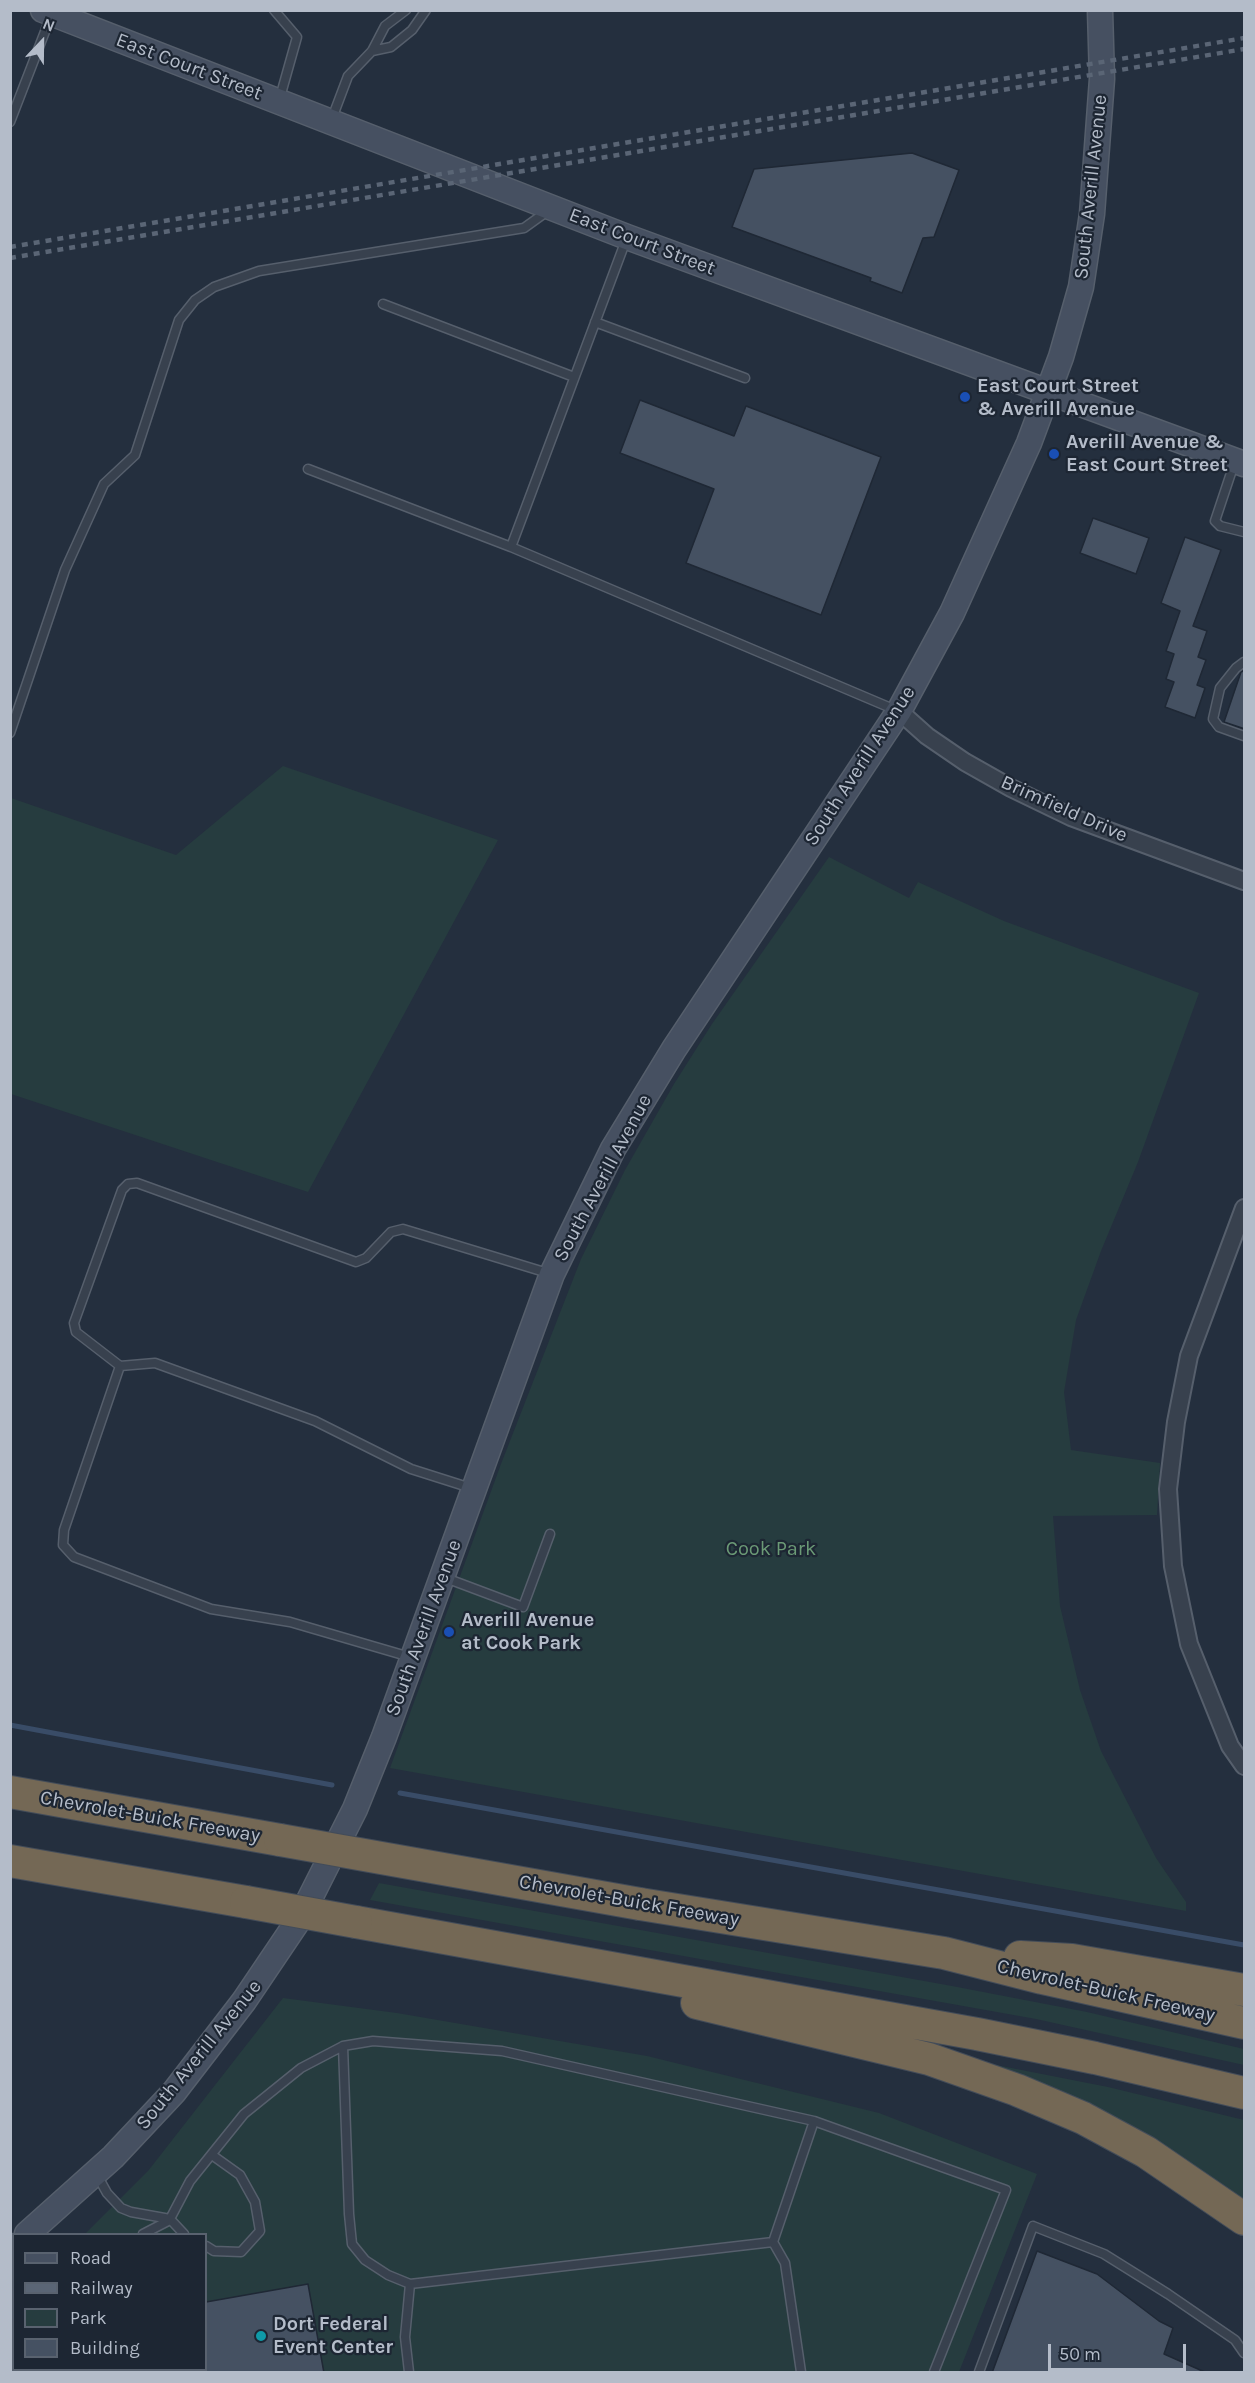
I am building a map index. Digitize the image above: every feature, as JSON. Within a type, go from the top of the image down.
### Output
[{"type":"highway","name":"Chevrolet-Buick Freeway","points":[[10,1792],[640,1904],[944,1953],[1042,1978],[1245,2023]]},
{"type":"highway","points":[[10,1861],[977,2034],[1245,2092]]},
{"type":"highway","points":[[449,1940],[779,2024],[929,2059],[984,2078],[1050,2103],[1113,2134],[1178,2172],[1245,2219]]},
{"type":"highway","points":[[944,1953],[1072,1960],[1245,1990]]},
{"type":"street","name":"South Averill Avenue","points":[[29,2233],[96,2173],[174,2092],[283,1946],[322,1877],[355,1809],[414,1658],[552,1274],[613,1149],[674,1049],[899,711],[952,613],[1029,443],[1070,329],[1087,254],[1102,79],[1100,10]]},
{"type":"street","name":"East Court Street","points":[[49,12],[627,237],[1240,462]]},
{"type":"street","name":"Brimfield Drive","points":[[899,711],[927,736],[965,762],[1011,788],[1071,817],[1245,881]]},
{"type":"street","points":[[1245,1208],[1189,1356],[1176,1422],[1168,1489],[1173,1566],[1189,1644],[1230,1746],[1245,1766]]},
{"type":"lane","points":[[274,10],[297,38],[279,101]]},
{"type":"lane","points":[[331,121],[348,76],[372,51],[385,26],[406,10]]},
{"type":"lane","points":[[372,51],[392,47],[412,30],[424,11]]},
{"type":"lane","points":[[10,122],[49,12]]},
{"type":"lane","points":[[10,732],[65,570],[104,484],[135,455],[179,320],[195,300],[214,287],[259,271],[524,228],[552,208]]},
{"type":"lane","points":[[511,547],[627,237]]},
{"type":"lane","points":[[383,304],[574,377]]},
{"type":"lane","points":[[595,322],[745,378]]},
{"type":"lane","points":[[1240,462],[1215,521],[1220,526],[1245,532]]},
{"type":"lane","points":[[308,469],[511,547],[899,711]]},
{"type":"lane","points":[[1245,662],[1236,668],[1220,688],[1213,720],[1219,727],[1245,736]]},
{"type":"lane","points":[[474,1489],[411,1469],[315,1421],[155,1363],[120,1366],[76,1332],[74,1323],[122,1190],[128,1184],[137,1183],[356,1262],[366,1258],[391,1232],[403,1229],[552,1274]]},
{"type":"lane","points":[[120,1366],[64,1530],[63,1545],[74,1557],[211,1609],[290,1622],[414,1658]]},
{"type":"lane","points":[[443,1577],[523,1606],[550,1534]]},
{"type":"lane","points":[[146,2233],[170,2219],[190,2181],[244,2114],[301,2068],[343,2046],[373,2041],[502,2051],[814,2121],[1006,2190],[934,2373]]},
{"type":"lane","points":[[343,2046],[352,2244],[365,2260],[388,2275],[410,2284],[773,2242]]},
{"type":"lane","points":[[801,2373],[785,2263],[773,2242],[814,2121]]},
{"type":"lane","points":[[207,2247],[214,2251],[241,2253],[260,2231],[255,2202],[240,2175],[212,2155]]},
{"type":"lane","points":[[96,2173],[107,2193],[121,2208],[170,2219],[182,2233]]},
{"type":"lane","points":[[979,2373],[1033,2226],[1104,2254],[1168,2294],[1234,2340],[1245,2353]]},
{"type":"lane","points":[[409,2373],[405,2337],[410,2284]]},
{"type":"green space","points":[[283,766],[498,840],[308,1192],[11,1094],[11,798],[176,855]]},
{"type":"green space","name":"Cook Park","points":[[829,857],[909,898],[918,882],[1004,921],[1199,993],[1138,1162],[1101,1251],[1076,1320],[1064,1392],[1071,1450],[1160,1463],[1157,1515],[1053,1516],[1060,1606],[1080,1690],[1101,1751],[1156,1858],[1186,1902],[1186,1911],[390,1768],[501,1464],[581,1259],[625,1170],[674,1084],[712,1024]]},
{"type":"green space","points":[[379,1883],[1087,2012],[1244,2049],[1244,2065],[1036,2019],[370,1900]]},
{"type":"green space","points":[[283,1998],[397,2013],[647,2056],[879,2113],[1037,2174],[959,2372],[11,2372],[10,2307],[12,2306],[12,2371],[207,2371],[207,2233],[86,2233],[148,2171]]},
{"type":"green space","points":[[986,2063],[1108,2087],[1244,2120],[1244,2205]]},
{"type":"building","points":[[912,153],[959,170],[934,237],[923,238],[902,293],[870,281],[871,278],[732,227],[754,169]]},
{"type":"building","points":[[640,400],[734,436],[746,406],[881,457],[821,615],[686,563],[714,489],[620,453]]},
{"type":"building","points":[[1093,518],[1149,538],[1136,574],[1080,553]]},
{"type":"building","points":[[1185,537],[1221,550],[1193,626],[1207,631],[1198,657],[1206,660],[1197,685],[1205,688],[1195,718],[1165,707],[1174,682],[1166,679],[1174,654],[1166,651],[1180,611],[1161,603]]},
{"type":"building","points":[[1245,670],[1245,729],[1224,722],[1241,672]]},
{"type":"building","points":[[1037,2251],[1097,2274],[1159,2321],[1173,2328],[1164,2354],[1207,2373],[992,2373]]},
{"type":"building","name":"Dort Federal Event Center","points":[[308,2284],[324,2373],[206,2373],[207,2302]]},
{"type":"waterway","points":[[10,1725],[332,1785]]},
{"type":"waterway","points":[[400,1793],[1244,1945]]},
{"type":"railway","points":[[10,247],[1244,38]]},
{"type":"railway","points":[[10,258],[1244,49]]},
{"type":"place","name":"East Court Street & Averill Avenue","points":[[965,397]]},
{"type":"place","name":"Averill Avenue & East Court Street","points":[[1054,454]]},
{"type":"place","name":"Averill Avenue at Cook Park","points":[[449,1632]]},
{"type":"place","name":"Dort Federal Event Center","points":[[261,2336]]}]
